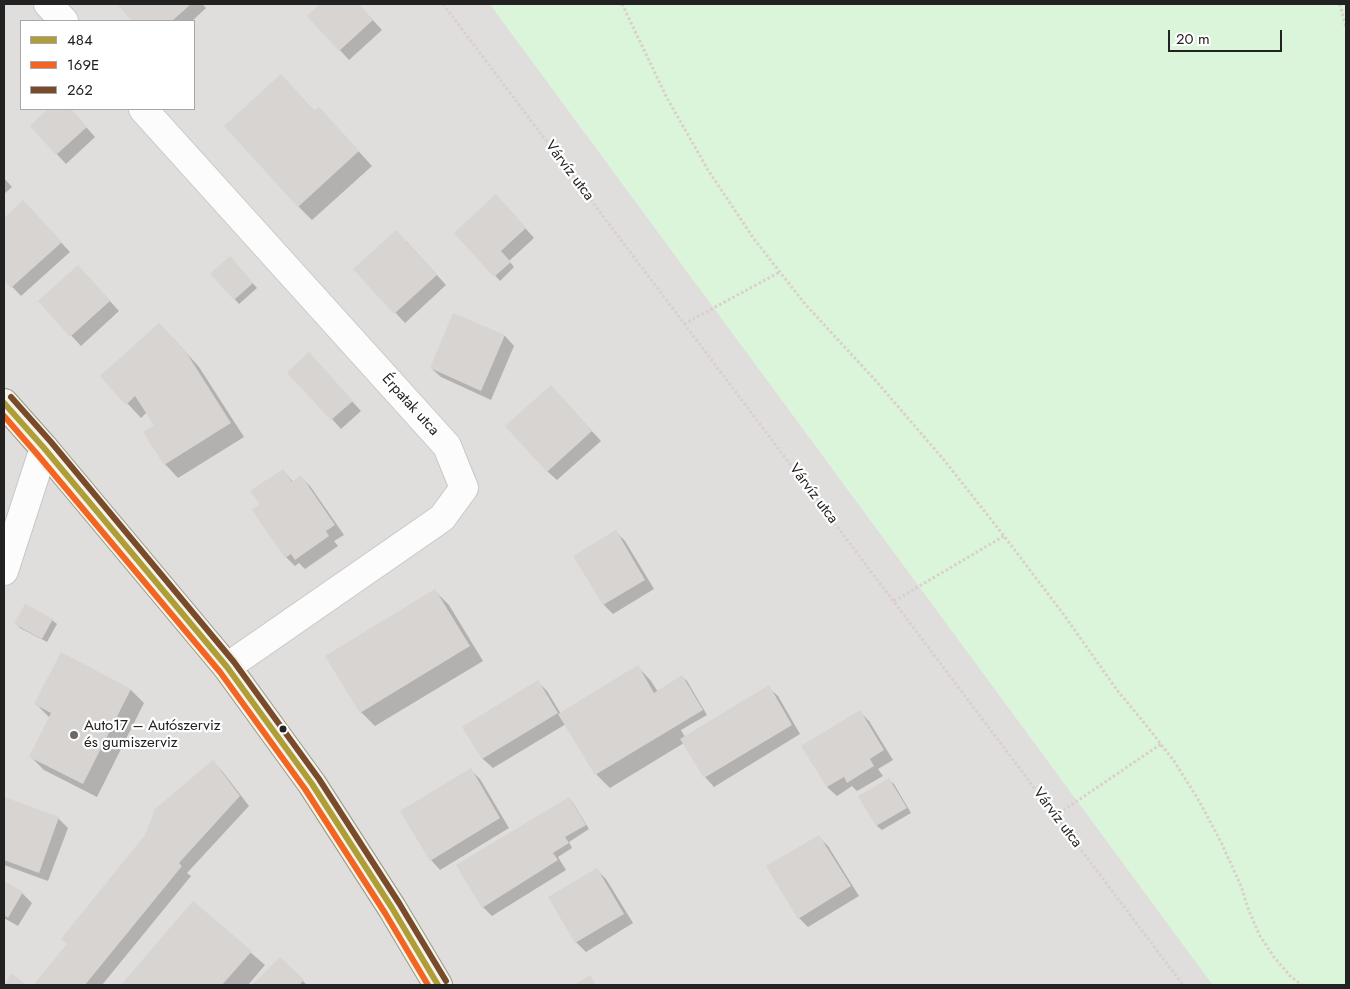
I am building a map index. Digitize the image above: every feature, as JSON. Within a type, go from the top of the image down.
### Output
[{"type":"main road","points":[[4,402],[226,667],[312,784],[392,908],[438,985]]},
{"type":"street","points":[[48,4],[63,20]]},
{"type":"street","name":"Érpatak utca","points":[[143,110],[447,446],[464,488],[442,518],[226,667]]},
{"type":"street","points":[[4,571],[44,448]]},
{"type":"path","name":"Várvíz utca","points":[[443,4],[1183,985]]},
{"type":"path","points":[[622,4],[667,98],[708,170],[754,239],[822,324],[876,381],[944,460],[1064,615],[1117,690],[1161,744],[1198,799],[1221,842],[1241,886],[1260,936],[1290,976],[1302,985]]},
{"type":"path","points":[[1340,4],[1346,28]]},
{"type":"path","points":[[684,324],[780,272]]},
{"type":"path","points":[[894,601],[1004,536]]},
{"type":"path","points":[[1055,816],[1161,744]]},
{"type":"shaded area","points":[[4,4],[490,4],[1213,985],[4,985]]},
{"type":"green space","points":[[490,4],[1346,4],[1346,985],[1213,985]]},
{"type":"building","points":[[117,4],[191,4],[173,20],[131,20]]},
{"type":"building","points":[[320,4],[359,4],[373,20],[339,51],[307,16]]},
{"type":"building","points":[[281,74],[314,111],[319,107],[359,151],[298,207],[224,126]]},
{"type":"building","points":[[47,110],[72,110],[87,127],[56,155],[30,126]]},
{"type":"building","points":[[496,194],[526,228],[501,251],[511,262],[494,277],[454,233]]},
{"type":"building","points":[[23,200],[62,242],[11,288],[4,280],[4,218]]},
{"type":"building","points":[[396,230],[437,275],[394,314],[353,269]]},
{"type":"building","points":[[230,256],[253,283],[234,300],[210,274]]},
{"type":"building","points":[[78,265],[110,301],[70,337],[38,301]]},
{"type":"building","points":[[453,313],[505,335],[481,391],[430,368]]},
{"type":"building","points":[[159,323],[186,352],[231,423],[164,465],[143,432],[154,425],[135,396],[126,405],[100,376]]},
{"type":"building","points":[[309,352],[353,401],[331,420],[287,373]]},
{"type":"building","points":[[551,385],[592,431],[547,472],[505,426]]},
{"type":"building","points":[[283,469],[292,482],[301,475],[335,525],[326,531],[329,536],[295,560],[291,554],[285,558],[252,510],[260,504],[250,491]]},
{"type":"building","points":[[616,530],[645,580],[603,605],[573,556]]},
{"type":"building","points":[[435,589],[470,646],[360,713],[325,656]]},
{"type":"building","points":[[25,604],[53,619],[42,639],[14,624]]},
{"type":"building","name":"Auto17 – Autószerviz és gumiszerviz","points":[[61,652],[131,689],[83,784],[29,757],[51,713],[34,704]]},
{"type":"building","points":[[638,665],[654,693],[682,675],[703,710],[595,775],[558,714]]},
{"type":"building","points":[[538,680],[558,713],[482,759],[462,727]]},
{"type":"building","points":[[769,685],[792,725],[704,778],[680,739]]},
{"type":"building","points":[[860,710],[884,750],[870,759],[874,766],[847,783],[844,777],[827,787],[801,746]]},
{"type":"building","points":[[213,760],[240,796],[179,863],[182,866],[85,985],[38,985],[35,983],[67,944],[61,939],[145,835],[155,809]]},
{"type":"building","points":[[471,768],[500,818],[430,861],[400,811]]},
{"type":"building","points":[[889,778],[907,808],[876,826],[858,796]]},
{"type":"building","points":[[4,797],[59,817],[39,873],[4,860]]},
{"type":"building","points":[[569,797],[586,825],[565,837],[569,843],[553,853],[558,860],[482,908],[456,865]]},
{"type":"building","points":[[819,835],[851,886],[798,919],[766,866]]},
{"type":"building","points":[[597,868],[624,914],[575,943],[548,897]]},
{"type":"building","points":[[4,881],[23,892],[8,918],[4,915]]},
{"type":"building","points":[[193,901],[252,951],[222,985],[121,985]]},
{"type":"building","points":[[280,957],[304,980],[299,985],[252,985]]},
{"type":"building","points":[[11,973],[27,985],[5,985]]},
{"type":"building","points":[[590,975],[596,985],[574,985]]},
{"type":"transit line","name":"262","points":[[11,397],[51,442],[234,662],[319,779],[399,903],[446,981]]},
{"type":"transit line","name":"484","points":[[4,403],[44,448],[227,667],[312,784],[392,908],[438,985]]},
{"type":"transit line","name":"169E","points":[[4,416],[220,672],[305,789],[385,913],[428,985]]},
{"type":"place","name":"Auto17 – Autószerviz és gumiszerviz","points":[[74,735]]}]
